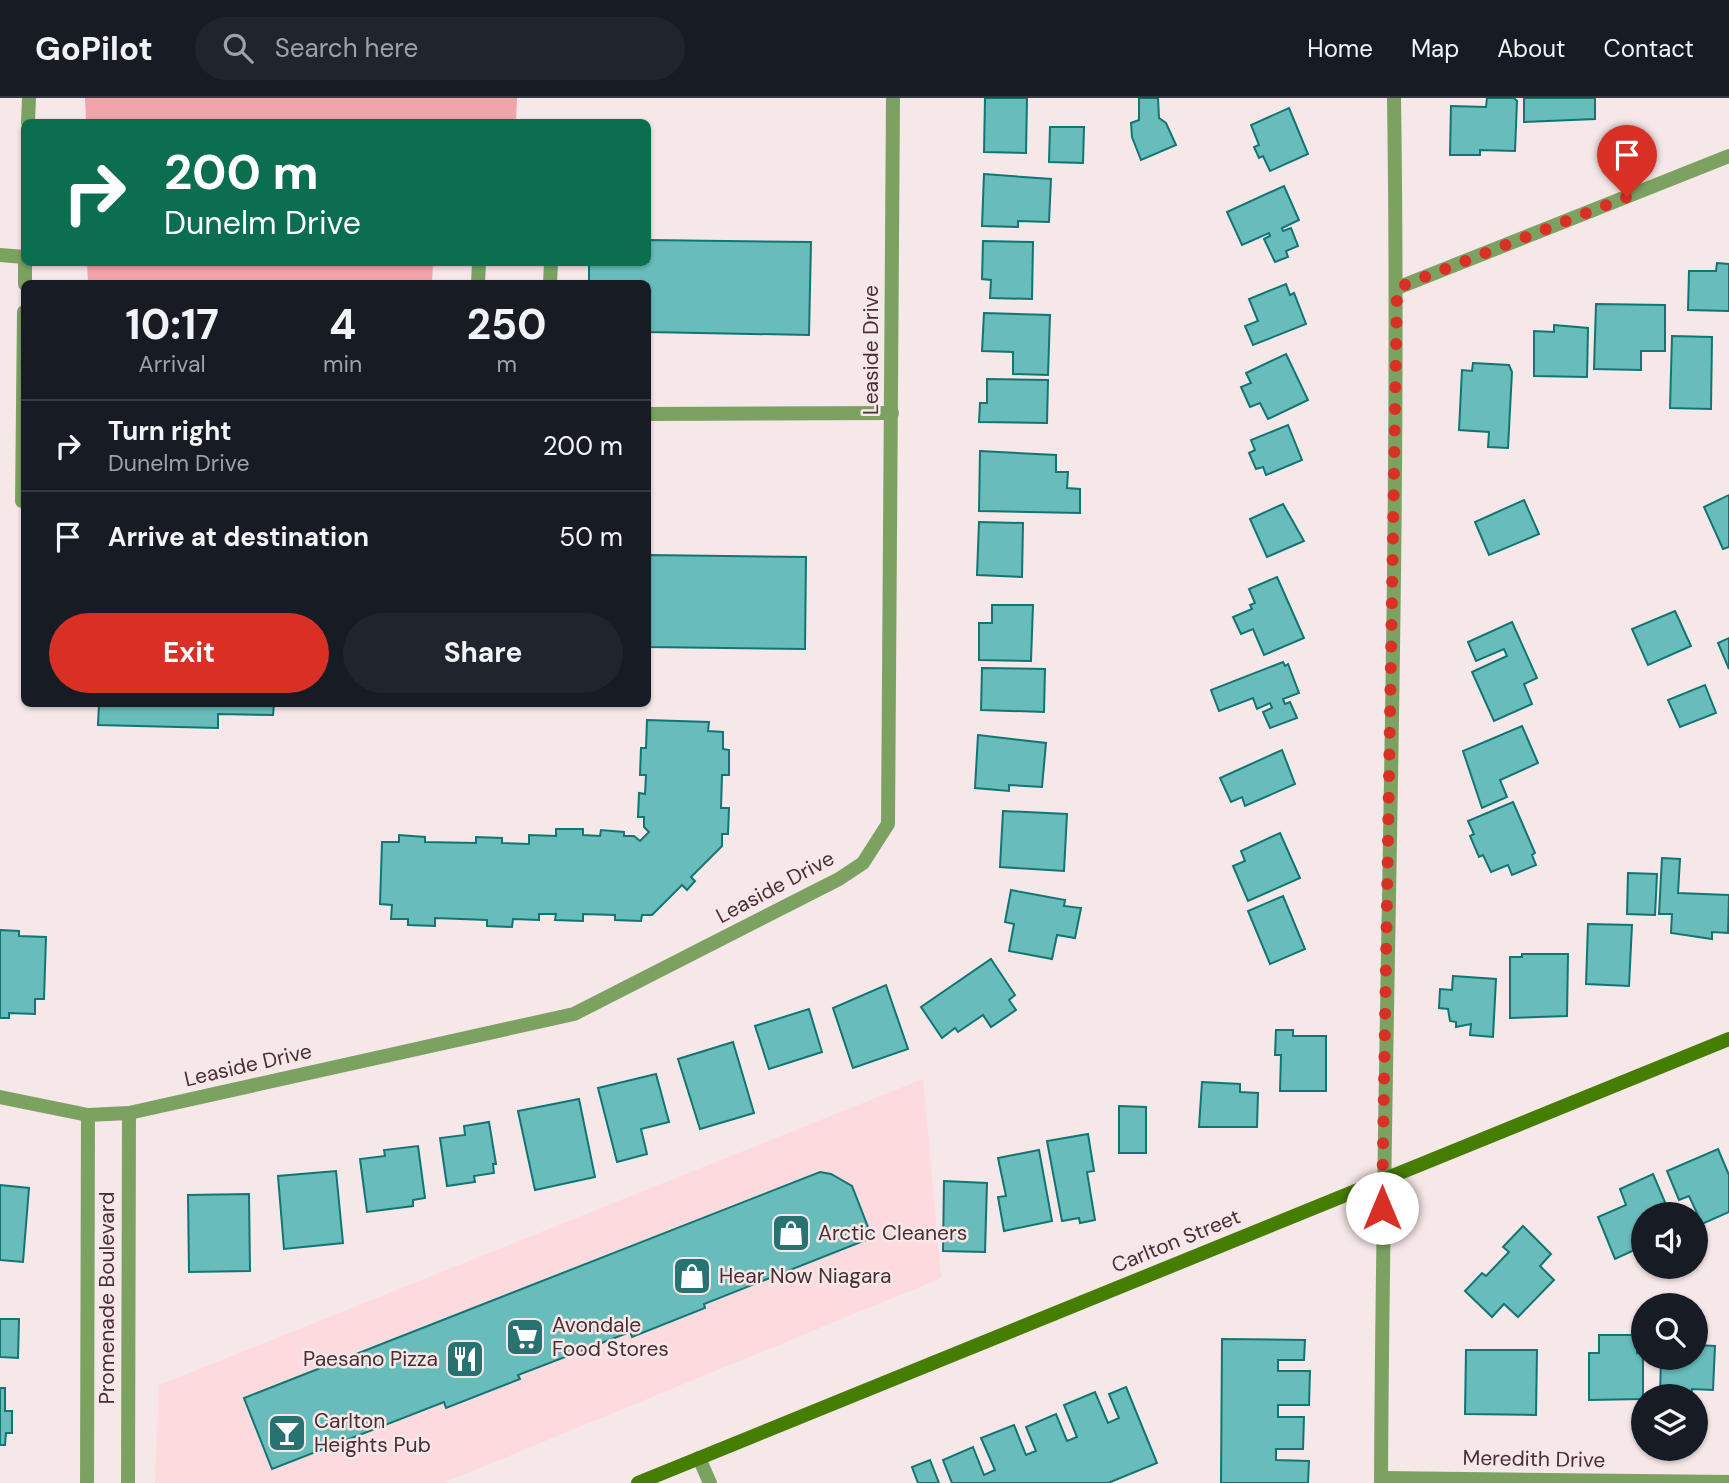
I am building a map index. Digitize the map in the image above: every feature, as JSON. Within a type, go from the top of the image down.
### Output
[{"type":"main road","name":"Carlton Street","points":[[638,1483],[1729,1039]]},
{"type":"street","points":[[28,119],[29,98]]},
{"type":"street","name":"Leaside Drive","points":[[0,1097],[88,1115],[129,1113],[574,1014],[839,879],[863,863],[888,824],[893,98]]},
{"type":"street","points":[[1381,1481],[1382,1181],[1397,288],[1394,98]]},
{"type":"street","points":[[1397,288],[1729,156]]},
{"type":"street","points":[[0,255],[21,257]]},
{"type":"street","points":[[651,414],[892,412]]},
{"type":"street","name":"Promenade Boulevard","points":[[128,1483],[129,1113]]},
{"type":"street","name":"Promenade Boulevard","points":[[87,1483],[88,1115]]},
{"type":"street","points":[[699,1458],[710,1483]]},
{"type":"street","name":"Meredith Drive","points":[[1381,1481],[1729,1482]]},
{"type":"shaded area","points":[[85,98],[517,98],[516,119],[86,119]]},
{"type":"shaded area","points":[[87,266],[433,266],[432,280],[88,280]]},
{"type":"shaded area","points":[[923,1079],[941,1278],[443,1483],[155,1483],[159,1385]]},
{"type":"building","points":[[985,98],[1027,98],[1026,153],[984,152]]},
{"type":"building","points":[[1139,98],[1158,98],[1159,118],[1166,123],[1176,145],[1141,160],[1132,137],[1131,123],[1139,120]]},
{"type":"building","points":[[1487,98],[1514,98],[1517,101],[1515,151],[1480,150],[1480,155],[1450,155],[1451,106],[1486,107]]},
{"type":"building","points":[[1524,98],[1595,98],[1595,119],[1524,122]]},
{"type":"building","points":[[1289,108],[1308,154],[1270,171],[1263,156],[1259,158],[1254,147],[1259,145],[1251,125]]},
{"type":"building","points":[[1050,127],[1084,127],[1083,163],[1049,162]]},
{"type":"building","points":[[984,174],[1051,179],[1049,222],[1018,221],[1018,227],[982,226]]},
{"type":"building","points":[[1284,186],[1299,220],[1282,228],[1283,231],[1291,228],[1298,246],[1286,251],[1288,257],[1275,262],[1264,239],[1270,236],[1269,233],[1242,245],[1227,212]]},
{"type":"building","points":[[651,240],[811,242],[809,335],[651,332],[651,280],[589,280],[589,266],[651,266]]},
{"type":"building","points":[[983,241],[1033,242],[1032,299],[990,298],[991,280],[982,279]]},
{"type":"building","points":[[1717,263],[1729,264],[1729,311],[1688,310],[1689,271],[1716,271]]},
{"type":"building","points":[[1286,284],[1290,295],[1294,293],[1306,324],[1253,345],[1245,326],[1258,321],[1249,299]]},
{"type":"building","points":[[1596,304],[1665,305],[1665,351],[1641,351],[1641,370],[1594,369]]},
{"type":"building","points":[[984,313],[1050,315],[1048,375],[1013,374],[1013,352],[982,351]]},
{"type":"building","points":[[1554,325],[1588,328],[1587,377],[1534,376],[1534,331],[1554,332]]},
{"type":"building","points":[[1672,336],[1712,337],[1711,409],[1670,408]]},
{"type":"building","points":[[1286,354],[1308,400],[1268,419],[1260,403],[1250,407],[1241,387],[1251,383],[1246,373]]},
{"type":"building","points":[[1473,363],[1509,365],[1512,372],[1508,448],[1488,447],[1489,432],[1459,430],[1462,370],[1472,371]]},
{"type":"building","points":[[987,379],[1048,380],[1047,423],[979,422],[980,403],[987,403]]},
{"type":"building","points":[[1288,425],[1302,460],[1266,475],[1263,467],[1256,469],[1249,453],[1255,450],[1251,440]]},
{"type":"building","points":[[980,451],[1056,455],[1056,472],[1068,472],[1067,488],[1080,489],[1080,513],[979,511]]},
{"type":"building","points":[[1729,495],[1729,547],[1723,549],[1704,507]]},
{"type":"building","points":[[1524,500],[1539,534],[1489,555],[1475,522]]},
{"type":"building","points":[[1283,504],[1304,541],[1267,557],[1250,519]]},
{"type":"building","points":[[979,522],[1023,523],[1022,577],[977,575]]},
{"type":"building","points":[[651,555],[806,557],[805,649],[651,647]]},
{"type":"building","points":[[1277,577],[1304,638],[1264,655],[1253,629],[1241,634],[1233,617],[1252,609],[1250,605],[1255,603],[1249,589]]},
{"type":"building","points":[[992,605],[1033,605],[1031,661],[979,660],[979,623],[992,623]]},
{"type":"building","points":[[1675,611],[1691,646],[1648,665],[1632,629]]},
{"type":"building","points":[[1512,622],[1537,678],[1524,684],[1532,704],[1494,721],[1472,672],[1507,656],[1504,649],[1476,661],[1468,642]]},
{"type":"building","points":[[1729,638],[1729,669],[1718,643]]},
{"type":"building","points":[[1283,662],[1285,666],[1288,664],[1299,693],[1283,699],[1285,704],[1290,702],[1297,718],[1270,728],[1263,712],[1272,708],[1270,703],[1257,709],[1253,698],[1219,711],[1211,690]]},
{"type":"building","points":[[982,668],[1045,669],[1044,712],[981,710]]},
{"type":"building","points":[[1705,685],[1716,713],[1680,727],[1668,700]]},
{"type":"building","points":[[99,707],[274,707],[273,715],[218,714],[218,728],[98,725]]},
{"type":"building","points":[[647,720],[709,722],[708,731],[723,732],[723,749],[729,750],[729,775],[722,775],[721,808],[729,808],[728,834],[722,834],[722,846],[691,877],[695,881],[687,890],[682,885],[652,915],[642,915],[641,921],[615,920],[615,915],[583,914],[583,921],[555,920],[556,914],[539,914],[539,920],[513,919],[512,927],[487,926],[487,920],[435,918],[435,926],[408,925],[408,919],[391,919],[392,905],[380,904],[382,842],[399,842],[399,835],[425,837],[425,842],[476,843],[476,837],[502,838],[502,843],[529,844],[529,835],[556,836],[556,829],[583,829],[583,835],[600,836],[601,830],[624,832],[624,836],[634,836],[640,841],[649,832],[644,827],[644,817],[638,817],[639,793],[645,794],[646,775],[640,775],[641,748],[646,748]]},
{"type":"building","points":[[1522,726],[1538,763],[1500,780],[1507,797],[1482,808],[1463,751]]},
{"type":"building","points":[[978,735],[1046,743],[1042,787],[1009,785],[1009,791],[975,788]]},
{"type":"building","points":[[1282,750],[1295,784],[1245,806],[1242,797],[1231,802],[1220,778]]},
{"type":"building","points":[[1513,802],[1535,853],[1532,855],[1536,865],[1512,875],[1508,865],[1491,872],[1483,855],[1479,857],[1470,836],[1474,834],[1468,821]]},
{"type":"building","points":[[1003,811],[1067,814],[1064,871],[1000,867]]},
{"type":"building","points":[[1280,833],[1300,878],[1248,901],[1233,866],[1245,861],[1241,851]]},
{"type":"building","points":[[1662,858],[1680,859],[1678,893],[1729,895],[1728,933],[1712,932],[1712,939],[1671,933],[1672,914],[1659,914]]},
{"type":"building","points":[[1628,873],[1657,874],[1655,915],[1627,914]]},
{"type":"building","points":[[1011,890],[1065,900],[1064,906],[1081,908],[1075,938],[1057,935],[1052,959],[1009,951],[1014,924],[1005,922]]},
{"type":"building","points":[[1283,896],[1305,949],[1270,964],[1248,911]]},
{"type":"building","points":[[1588,924],[1632,925],[1629,986],[1586,984]]},
{"type":"building","points":[[0,930],[19,931],[19,936],[46,937],[44,999],[35,999],[35,1014],[9,1013],[9,1018],[0,1018]]},
{"type":"building","points":[[1522,954],[1568,954],[1567,1016],[1510,1018],[1510,957],[1522,957]]},
{"type":"building","points":[[991,959],[1015,995],[1009,1000],[1016,1010],[991,1027],[983,1015],[958,1032],[955,1028],[942,1038],[921,1007]]},
{"type":"building","points":[[1453,976],[1496,979],[1493,1037],[1470,1035],[1471,1024],[1456,1027],[1456,1022],[1450,1021],[1448,1009],[1439,1008],[1440,989],[1452,990]]},
{"type":"building","points":[[886,985],[908,1049],[853,1068],[833,1008]]},
{"type":"building","points":[[809,1009],[822,1052],[769,1069],[755,1026]]},
{"type":"building","points":[[1276,1030],[1293,1030],[1293,1036],[1326,1036],[1326,1091],[1280,1091],[1281,1055],[1275,1055]]},
{"type":"building","points":[[733,1042],[754,1113],[700,1129],[678,1059]]},
{"type":"building","points":[[656,1074],[669,1122],[641,1129],[647,1154],[617,1162],[598,1088]]},
{"type":"building","points":[[1202,1082],[1240,1084],[1240,1092],[1258,1093],[1257,1127],[1199,1127]]},
{"type":"building","points":[[579,1099],[595,1177],[535,1190],[518,1111]]},
{"type":"building","points":[[1119,1106],[1146,1107],[1146,1153],[1119,1153]]},
{"type":"building","points":[[489,1122],[496,1164],[493,1164],[494,1173],[474,1176],[475,1182],[447,1186],[440,1138],[465,1135],[464,1126]]},
{"type":"building","points":[[1088,1134],[1094,1171],[1087,1172],[1095,1220],[1080,1223],[1079,1218],[1062,1221],[1047,1141]]},
{"type":"building","points":[[418,1146],[425,1198],[413,1200],[413,1206],[367,1212],[360,1159],[385,1156],[384,1150]]},
{"type":"building","points":[[1718,1149],[1729,1175],[1729,1212],[1708,1221],[1708,1202],[1692,1202],[1689,1196],[1679,1200],[1667,1171]]},
{"type":"building","points":[[1039,1150],[1052,1221],[1004,1231],[998,1197],[1006,1196],[998,1158]]},
{"type":"building","points":[[336,1171],[343,1243],[284,1249],[278,1176]]},
{"type":"building","points":[[820,1172],[831,1174],[852,1186],[870,1232],[876,1236],[704,1304],[705,1308],[632,1337],[630,1332],[518,1375],[520,1379],[446,1408],[444,1402],[272,1469],[244,1398]]},
{"type":"building","points":[[1653,1174],[1665,1202],[1631,1202],[1631,1252],[1615,1259],[1598,1217],[1626,1205],[1620,1189]]},
{"type":"building","points":[[944,1181],[987,1183],[985,1252],[943,1251]]},
{"type":"building","points":[[0,1185],[29,1188],[23,1262],[0,1260]]},
{"type":"building","points":[[249,1194],[250,1271],[189,1272],[188,1195]]},
{"type":"building","points":[[1523,1226],[1551,1254],[1540,1266],[1554,1280],[1518,1317],[1504,1304],[1492,1317],[1465,1291],[1482,1273],[1486,1276],[1509,1252],[1503,1247]]},
{"type":"building","points":[[0,1319],[19,1319],[18,1358],[0,1357]]},
{"type":"building","points":[[1599,1335],[1631,1335],[1631,1370],[1643,1370],[1643,1384],[1631,1384],[1631,1399],[1589,1400],[1589,1353],[1599,1353]]},
{"type":"building","points":[[1222,1339],[1305,1340],[1304,1360],[1278,1360],[1278,1371],[1310,1371],[1309,1405],[1278,1405],[1278,1417],[1304,1417],[1303,1449],[1276,1449],[1276,1460],[1309,1461],[1308,1483],[1221,1483]]},
{"type":"building","points":[[1708,1346],[1715,1346],[1713,1390],[1708,1390],[1708,1384],[1660,1384],[1661,1370],[1708,1370]]},
{"type":"building","points":[[1466,1350],[1537,1350],[1536,1415],[1465,1414]]},
{"type":"building","points":[[1126,1387],[1157,1463],[1108,1483],[952,1483],[943,1460],[973,1447],[984,1475],[995,1470],[981,1438],[1014,1425],[1026,1455],[1036,1451],[1026,1427],[1056,1414],[1067,1441],[1077,1437],[1064,1405],[1095,1392],[1108,1423],[1119,1418],[1109,1394]]},
{"type":"building","points":[[0,1388],[5,1388],[5,1411],[12,1411],[12,1433],[6,1433],[5,1445],[0,1445]]},
{"type":"building","points":[[930,1460],[939,1483],[918,1483],[912,1467]]},
{"type":"place","name":"Arctic Cleaners","points":[[791,1233]]},
{"type":"place","name":"Hear Now Niagara","points":[[692,1276]]},
{"type":"place","name":"Avondale Food Stores","points":[[525,1337]]},
{"type":"place","name":"Paesano Pizza","points":[[465,1359]]},
{"type":"place","name":"Carlton Heights Pub","points":[[287,1433]]},
{"type":"route","points":[[1382,1208],[1397,288],[1627,197]]}]
